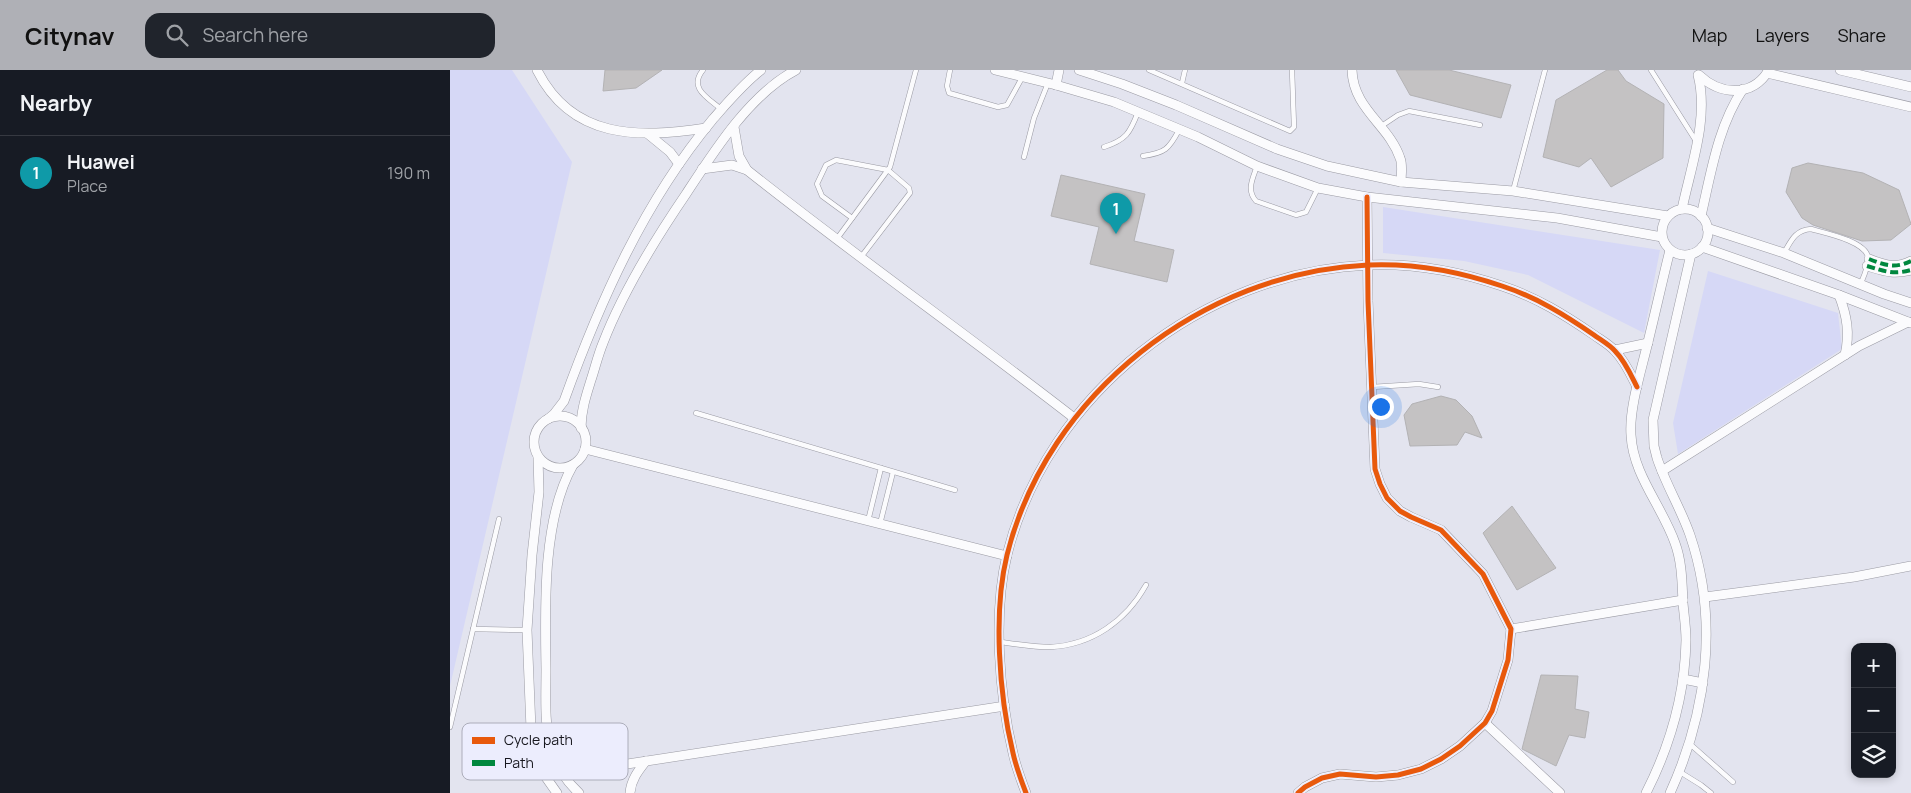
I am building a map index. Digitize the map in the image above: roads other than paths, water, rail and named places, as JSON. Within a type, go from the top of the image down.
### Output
[{"type":"street","points":[[538,70],[544,84],[564,106],[589,123],[618,132],[647,134],[706,128]]},
{"type":"street","points":[[582,428],[583,407],[603,343],[647,255],[702,169],[750,107],[796,70]]},
{"type":"street","points":[[995,70],[1114,102],[1180,129],[1257,166],[1318,188],[1367,197],[1557,218],[1662,237]]},
{"type":"street","points":[[1052,84],[1059,70]]},
{"type":"street","points":[[1079,70],[1176,105],[1277,149],[1327,166],[1401,182],[1513,191],[1668,216]]},
{"type":"street","points":[[1352,70],[1357,94],[1367,112],[1393,143],[1401,160],[1401,182]]},
{"type":"street","points":[[1840,70],[1911,87]]},
{"type":"street","points":[[531,723],[527,630],[532,555],[539,492],[538,457],[534,436],[537,429],[564,401],[591,327],[619,266],[637,233],[680,164],[706,128],[758,71]]},
{"type":"street","points":[[1682,209],[1702,116],[1703,102],[1697,72]]},
{"type":"street","points":[[1697,72],[1707,83],[1718,89],[1731,91],[1752,86],[1768,72],[1911,107]]},
{"type":"street","points":[[1701,216],[1722,131],[1734,103],[1743,89]]},
{"type":"street","points":[[734,127],[739,156],[747,170]]},
{"type":"street","points":[[647,134],[659,142],[680,164]]},
{"type":"street","points":[[702,169],[732,165],[747,170],[836,240],[995,356],[1074,418]]},
{"type":"street","points":[[1298,793],[1322,778],[1340,774],[1376,777],[1398,775],[1420,769],[1441,759],[1485,723],[1500,690],[1508,660],[1511,629],[1483,574],[1441,530],[1411,517],[1387,498],[1375,469],[1367,265],[1367,197]]},
{"type":"street","points":[[1682,209],[1688,209],[1701,216],[1708,235],[1702,248],[1691,254],[1684,255],[1670,250],[1662,237],[1664,222],[1668,216],[1682,209]]},
{"type":"street","points":[[1707,228],[1784,253],[1884,294],[1911,302]]},
{"type":"street","points":[[1702,248],[1909,322]]},
{"type":"street","points":[[1646,793],[1669,742],[1683,679],[1686,640],[1682,572],[1676,544],[1637,466],[1632,449],[1631,432],[1637,387],[1670,250]]},
{"type":"street","points":[[1670,793],[1690,744],[1698,714],[1707,640],[1705,597],[1700,567],[1690,534],[1662,471],[1654,446],[1653,420],[1691,254]]},
{"type":"street","points":[[1868,263],[1888,267],[1911,261]]},
{"type":"street","points":[[1868,263],[1890,273],[1911,270]]},
{"type":"street","points":[[1026,793],[1013,754],[1004,706],[1000,605],[1007,556],[1026,499],[1045,460],[1074,418],[1112,376],[1156,340],[1217,304],[1256,287],[1311,272],[1367,265],[1418,266],[1469,275],[1510,288],[1563,314],[1615,350],[1637,387]]},
{"type":"street","points":[[1839,296],[1848,326],[1845,355]]},
{"type":"street","points":[[1662,471],[1874,337],[1909,322]]},
{"type":"street","points":[[1615,350],[1648,343]]},
{"type":"street","points":[[547,723],[545,601],[556,510],[560,492],[573,465],[578,461],[585,449],[585,435],[582,428],[576,422],[563,416],[548,419]]},
{"type":"street","points":[[585,449],[1007,556]]},
{"type":"street","points":[[538,457],[544,463],[558,468],[573,465]]},
{"type":"street","points":[[1705,597],[1854,577],[1911,566]]},
{"type":"street","points":[[1511,629],[1683,600]]},
{"type":"street","points":[[1683,679],[1703,683]]},
{"type":"street","points":[[628,764],[1004,706]]},
{"type":"street","points":[[1485,723],[1560,793]]},
{"type":"street","points":[[630,793],[636,774],[646,761]]},
{"type":"street","points":[[548,780],[557,793]]},
{"type":"street","points":[[567,780],[579,793]]},
{"type":"lane","points":[[703,70],[697,82],[698,89],[722,109]]},
{"type":"lane","points":[[836,240],[888,170],[916,70]]},
{"type":"lane","points":[[950,70],[947,86],[949,93],[998,108],[1007,105],[1023,76]]},
{"type":"lane","points":[[1149,70],[1290,131],[1294,127],[1292,70]]},
{"type":"lane","points":[[1182,83],[1185,70]]},
{"type":"lane","points":[[1513,191],[1545,70]]},
{"type":"lane","points":[[1651,70],[1696,141]]},
{"type":"lane","points":[[1024,157],[1034,118],[1052,84]]},
{"type":"lane","points":[[1380,127],[1408,111],[1480,125]]},
{"type":"lane","points":[[1104,147],[1115,143],[1127,134],[1138,112]]},
{"type":"lane","points":[[1144,156],[1163,152],[1169,148],[1180,129]]},
{"type":"lane","points":[[852,218],[822,196],[817,184],[826,166],[836,160],[888,170],[909,188],[910,193],[860,258]]},
{"type":"lane","points":[[1257,166],[1250,185],[1252,197],[1256,201],[1296,215],[1306,212],[1318,188]]},
{"type":"lane","points":[[1784,253],[1793,236],[1804,229],[1811,228],[1860,245],[1866,251],[1868,263],[1861,283]]},
{"type":"lane","points":[[1371,387],[1419,384],[1438,387]]},
{"type":"lane","points":[[696,413],[955,490]]},
{"type":"lane","points":[[868,521],[881,468]]},
{"type":"lane","points":[[880,524],[893,472]]},
{"type":"lane","points":[[450,727],[499,519]]},
{"type":"lane","points":[[1000,642],[1050,647],[1089,638],[1122,617],[1146,585]]},
{"type":"lane","points":[[473,629],[527,630]]},
{"type":"lane","points":[[1690,744],[1734,782]]},
{"type":"lane","points":[[1680,772],[1701,784],[1710,793]]},
{"type":"place","name":"Huawei","points":[[1116,234]]}]
